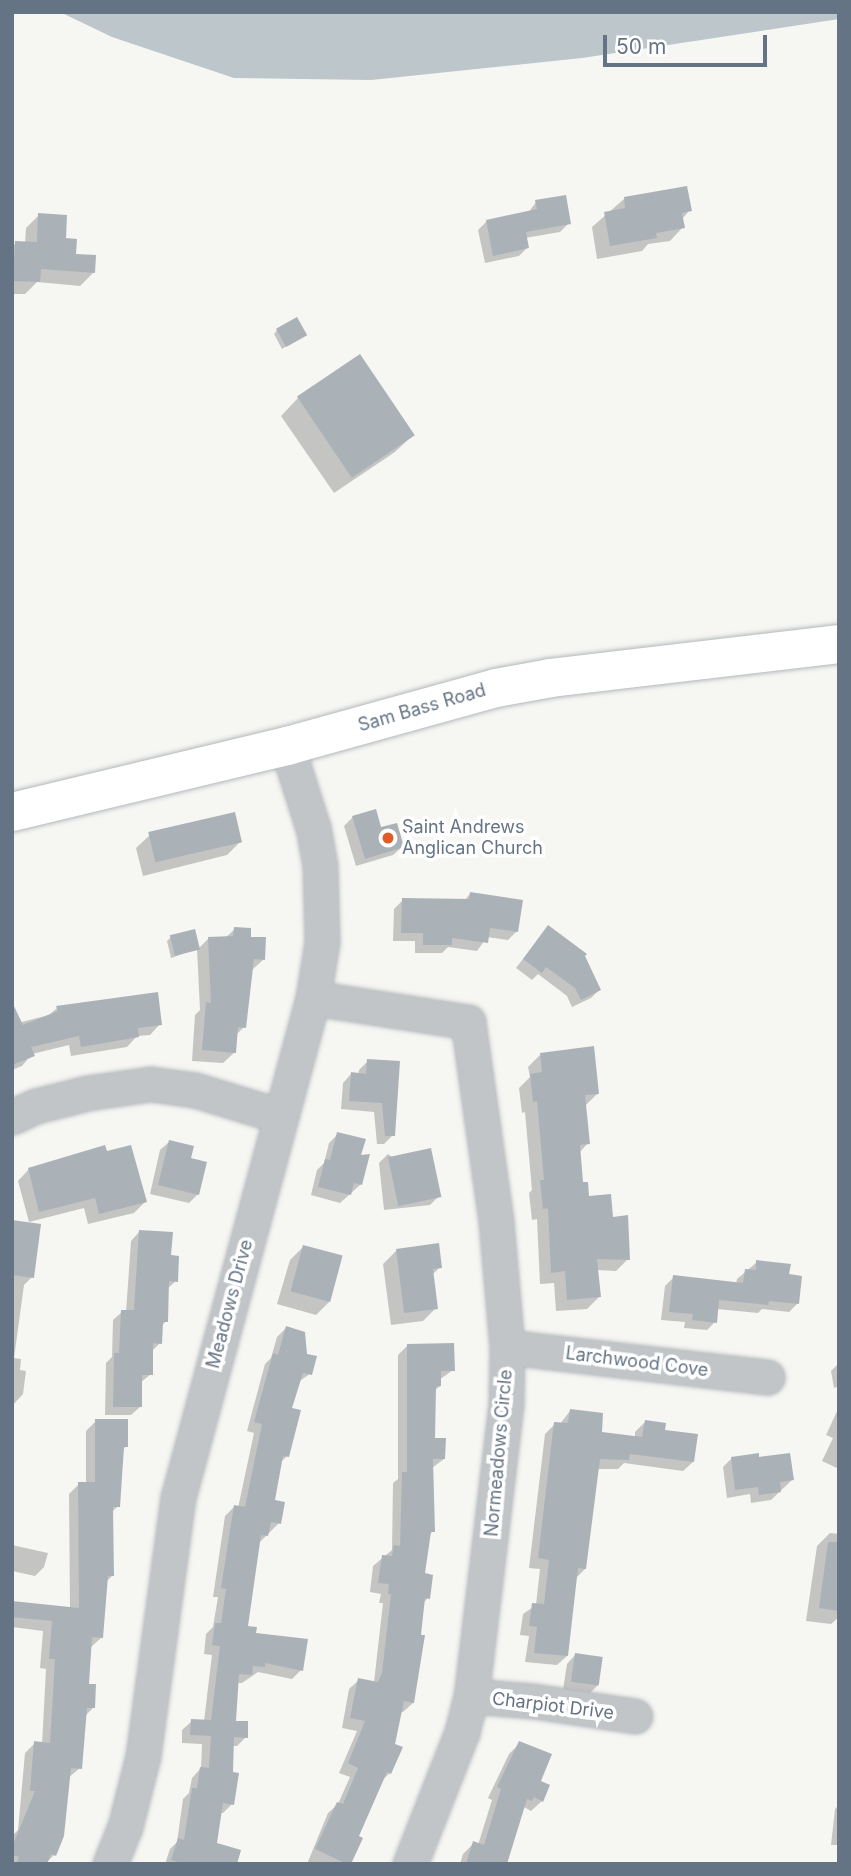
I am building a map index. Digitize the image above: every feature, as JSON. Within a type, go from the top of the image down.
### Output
[{"type":"main road","name":"Sam Bass Road","points":[[12,812],[286,746],[496,688],[551,678],[839,644]]},
{"type":"street","name":"Meadows Drive","points":[[110,1864],[124,1827],[142,1756],[178,1498],[313,998],[322,942],[320,866],[313,828],[286,746]]},
{"type":"street","name":"Normeadows Circle","points":[[313,998],[468,1022],[496,1221],[508,1347],[503,1438],[471,1696],[462,1732],[410,1864]]},
{"type":"street","points":[[12,1117],[36,1106],[87,1093],[150,1084],[195,1090],[280,1116]]},
{"type":"street","name":"Larchwood Cove","points":[[508,1347],[767,1377]]},
{"type":"street","name":"Charpiot Drive","points":[[471,1696],[533,1700],[635,1716]]},
{"type":"shaded area","points":[[60,12],[839,12],[839,19],[582,58],[371,80],[234,78],[112,37]]},
{"type":"building","points":[[687,186],[692,211],[682,213],[685,228],[656,233],[657,238],[610,246],[604,212],[625,208],[624,197]]},
{"type":"building","points":[[566,195],[571,224],[526,232],[529,248],[493,256],[486,220],[537,209],[535,200]]},
{"type":"building","points":[[38,213],[67,215],[66,238],[77,239],[76,254],[96,255],[95,273],[41,269],[40,282],[13,281],[15,241],[37,242]]},
{"type":"building","points":[[297,317],[307,335],[286,347],[276,329]]},
{"type":"building","points":[[360,354],[415,435],[352,478],[297,396]]},
{"type":"building","name":"Saint Andrews Anglican Church","points":[[376,809],[381,827],[397,823],[404,847],[365,859],[352,816]]},
{"type":"building","points":[[235,812],[242,842],[155,862],[148,832]]},
{"type":"building","points":[[470,892],[523,900],[518,932],[490,928],[488,943],[452,938],[452,945],[423,945],[423,933],[401,933],[402,898],[469,899]]},
{"type":"building","points":[[548,925],[587,954],[585,956],[601,990],[581,1000],[575,988],[546,967],[542,973],[523,959]]},
{"type":"building","points":[[234,927],[251,928],[251,937],[266,937],[265,960],[254,959],[246,1028],[238,1027],[236,1053],[202,1050],[206,1002],[211,1003],[208,937],[233,936]]},
{"type":"building","points":[[195,929],[200,949],[175,956],[170,935]]},
{"type":"building","points":[[158,992],[162,1025],[138,1028],[139,1037],[81,1047],[79,1036],[31,1047],[35,1056],[12,1065],[12,1002],[23,1025],[58,1011],[56,1006]]},
{"type":"building","points":[[594,1046],[599,1094],[585,1095],[590,1144],[580,1145],[583,1182],[588,1182],[589,1196],[611,1194],[613,1217],[628,1215],[630,1260],[597,1259],[601,1297],[567,1300],[565,1271],[551,1273],[548,1208],[543,1209],[540,1180],[544,1180],[537,1101],[533,1102],[530,1074],[542,1072],[540,1053]]},
{"type":"building","points":[[367,1059],[400,1061],[395,1136],[385,1136],[382,1103],[349,1101],[351,1072],[366,1074]]},
{"type":"building","points":[[337,1132],[366,1139],[361,1155],[370,1154],[362,1185],[354,1183],[351,1195],[318,1187],[325,1159],[330,1160]]},
{"type":"building","points":[[169,1140],[194,1146],[191,1158],[207,1162],[199,1195],[158,1185]]},
{"type":"building","points":[[105,1145],[107,1151],[131,1145],[147,1202],[99,1214],[95,1198],[39,1212],[28,1168]]},
{"type":"building","points":[[431,1148],[441,1197],[398,1206],[388,1157]]},
{"type":"building","points":[[12,1220],[41,1224],[34,1278],[12,1275]]},
{"type":"building","points":[[139,1230],[173,1232],[171,1255],[179,1256],[178,1282],[169,1281],[168,1322],[163,1322],[162,1344],[153,1343],[153,1375],[142,1375],[142,1407],[113,1407],[114,1353],[119,1353],[121,1310],[134,1310]]},
{"type":"building","points":[[439,1243],[442,1268],[433,1269],[438,1309],[404,1313],[396,1249]]},
{"type":"building","points":[[303,1245],[343,1256],[330,1302],[291,1291]]},
{"type":"building","points":[[756,1260],[791,1264],[789,1274],[802,1276],[799,1304],[769,1301],[768,1305],[719,1300],[717,1323],[692,1320],[693,1314],[669,1312],[673,1275],[743,1283],[745,1269],[756,1270]]},
{"type":"building","points":[[286,1326],[305,1332],[307,1354],[317,1356],[312,1375],[303,1373],[292,1408],[301,1410],[289,1457],[283,1456],[275,1500],[285,1502],[281,1524],[271,1522],[268,1536],[261,1535],[248,1626],[257,1627],[256,1633],[308,1639],[303,1671],[265,1663],[265,1667],[253,1666],[252,1675],[239,1674],[236,1721],[248,1721],[248,1738],[234,1737],[233,1772],[239,1773],[234,1805],[223,1803],[217,1843],[241,1850],[237,1864],[184,1864],[171,1860],[178,1838],[184,1840],[192,1788],[197,1788],[200,1767],[209,1768],[211,1736],[190,1735],[191,1719],[211,1720],[220,1646],[212,1645],[215,1623],[221,1623],[226,1589],[221,1588],[234,1505],[245,1507],[262,1424],[254,1422],[273,1353],[278,1355]]},
{"type":"building","points":[[454,1343],[455,1371],[441,1371],[441,1386],[436,1387],[435,1438],[446,1438],[445,1459],[433,1459],[435,1532],[431,1532],[425,1573],[433,1575],[430,1599],[425,1598],[421,1635],[425,1635],[414,1703],[404,1701],[395,1744],[403,1747],[391,1774],[387,1772],[359,1836],[363,1838],[351,1864],[347,1864],[315,1849],[337,1802],[343,1804],[358,1768],[348,1763],[365,1721],[350,1718],[358,1678],[378,1682],[382,1673],[391,1594],[388,1594],[389,1584],[378,1583],[382,1555],[392,1556],[394,1545],[400,1546],[402,1472],[407,1472],[407,1344]]},
{"type":"building","points":[[570,1409],[603,1413],[602,1432],[642,1437],[645,1420],[666,1423],[665,1430],[698,1434],[694,1462],[630,1454],[629,1460],[600,1459],[586,1569],[578,1568],[568,1656],[534,1653],[537,1627],[529,1626],[532,1603],[544,1604],[549,1560],[538,1558],[554,1422],[568,1423]]},
{"type":"building","points":[[95,1419],[128,1419],[128,1447],[124,1447],[120,1507],[113,1507],[114,1576],[108,1576],[103,1638],[92,1637],[89,1684],[96,1684],[95,1708],[87,1708],[82,1769],[71,1768],[64,1836],[56,1856],[51,1854],[47,1864],[16,1864],[19,1857],[12,1855],[12,1847],[35,1791],[30,1791],[34,1741],[50,1743],[55,1659],[49,1659],[52,1621],[12,1617],[12,1601],[79,1608],[78,1482],[95,1482]]},
{"type":"building","points":[[759,1453],[759,1457],[790,1453],[794,1480],[780,1482],[781,1492],[759,1495],[758,1487],[735,1490],[731,1457]]},
{"type":"building","points":[[828,1542],[839,1542],[839,1611],[819,1608]]},
{"type":"building","points":[[575,1653],[603,1657],[599,1686],[571,1682]]},
{"type":"building","points":[[519,1741],[552,1754],[541,1781],[550,1785],[543,1802],[534,1797],[532,1801],[527,1799],[507,1864],[466,1864],[473,1841],[484,1845],[501,1789],[497,1787]]},
{"type":"place","name":"Saint Andrews Anglican Church","points":[[388,838]]}]
